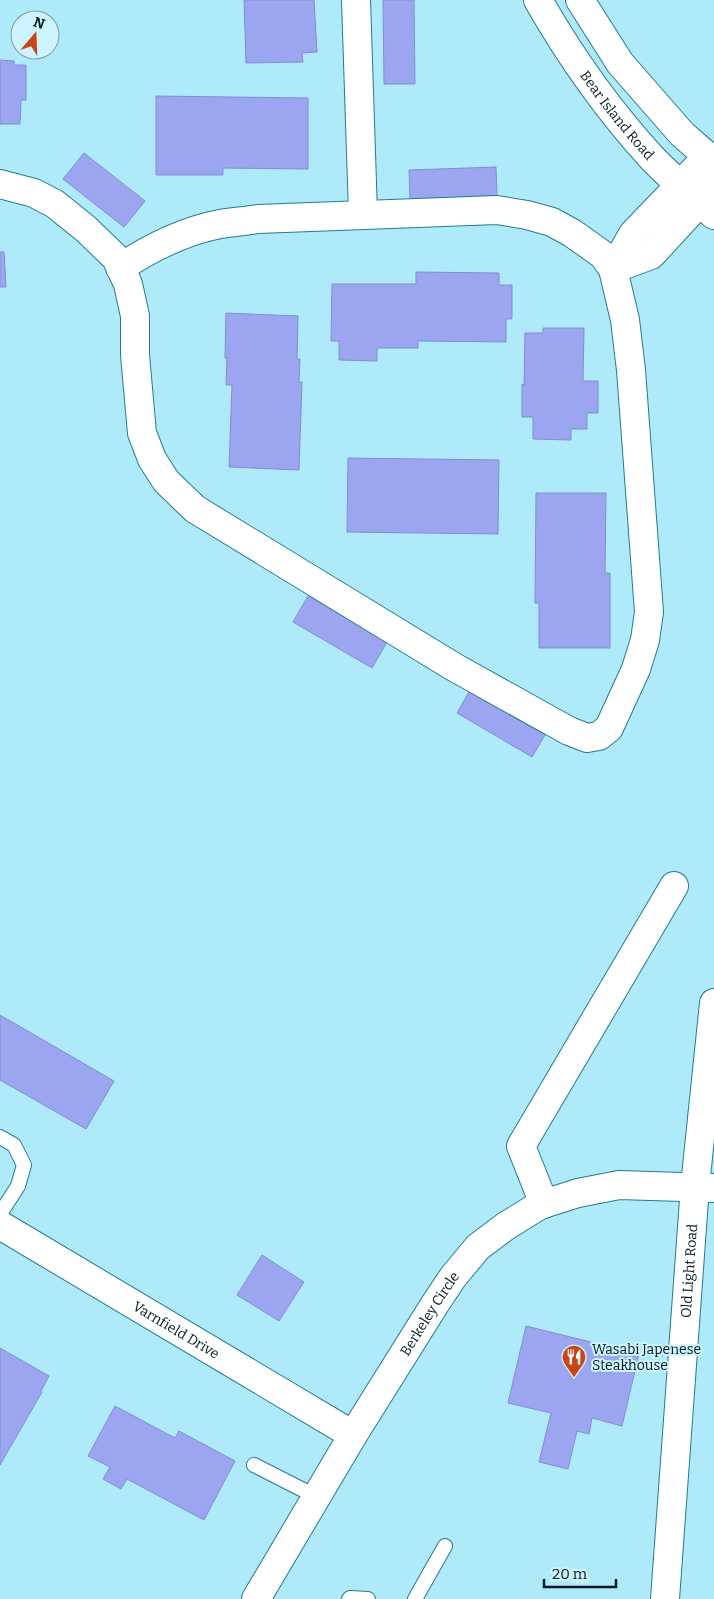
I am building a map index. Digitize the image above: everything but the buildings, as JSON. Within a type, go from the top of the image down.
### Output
[{"type":"street","points":[[356,0],[362,214]]},
{"type":"street","name":"Bear Island Road","points":[[538,0],[556,32],[600,94],[652,158],[702,197]]},
{"type":"street","points":[[580,0],[620,64],[682,134],[711,159],[702,197],[633,234],[614,269]]},
{"type":"street","points":[[0,184],[34,193],[55,204],[86,229],[116,258],[120,268],[128,284],[135,316],[142,433],[152,459],[166,481],[195,509],[371,617],[515,702],[569,731],[587,738],[599,736],[610,728],[636,669],[645,640],[649,612],[625,320],[614,269],[604,255],[552,222],[528,215],[497,210],[258,219],[220,224],[188,232],[135,258],[120,268]]},
{"type":"street","points":[[544,1204],[521,1146],[674,886]]},
{"type":"street","name":"Old Light Road","points":[[665,1599],[704,1187],[714,1003]]},
{"type":"street","name":"Berkeley Circle","points":[[256,1599],[435,1304],[453,1277],[478,1247],[506,1226],[544,1204],[578,1193],[619,1185],[704,1187]]},
{"type":"street","name":"Varnfield Drive","points":[[0,1225],[354,1435]]},
{"type":"lane","points":[[0,1137],[14,1145],[24,1165],[18,1186],[0,1214]]},
{"type":"lane","points":[[254,1466],[317,1498]]},
{"type":"lane","points":[[415,1599],[445,1546]]},
{"type":"lane","points":[[349,1599],[368,1599]]},
{"type":"place","name":"Wasabi Japenese Steakhouse","points":[[574,1378]]}]
